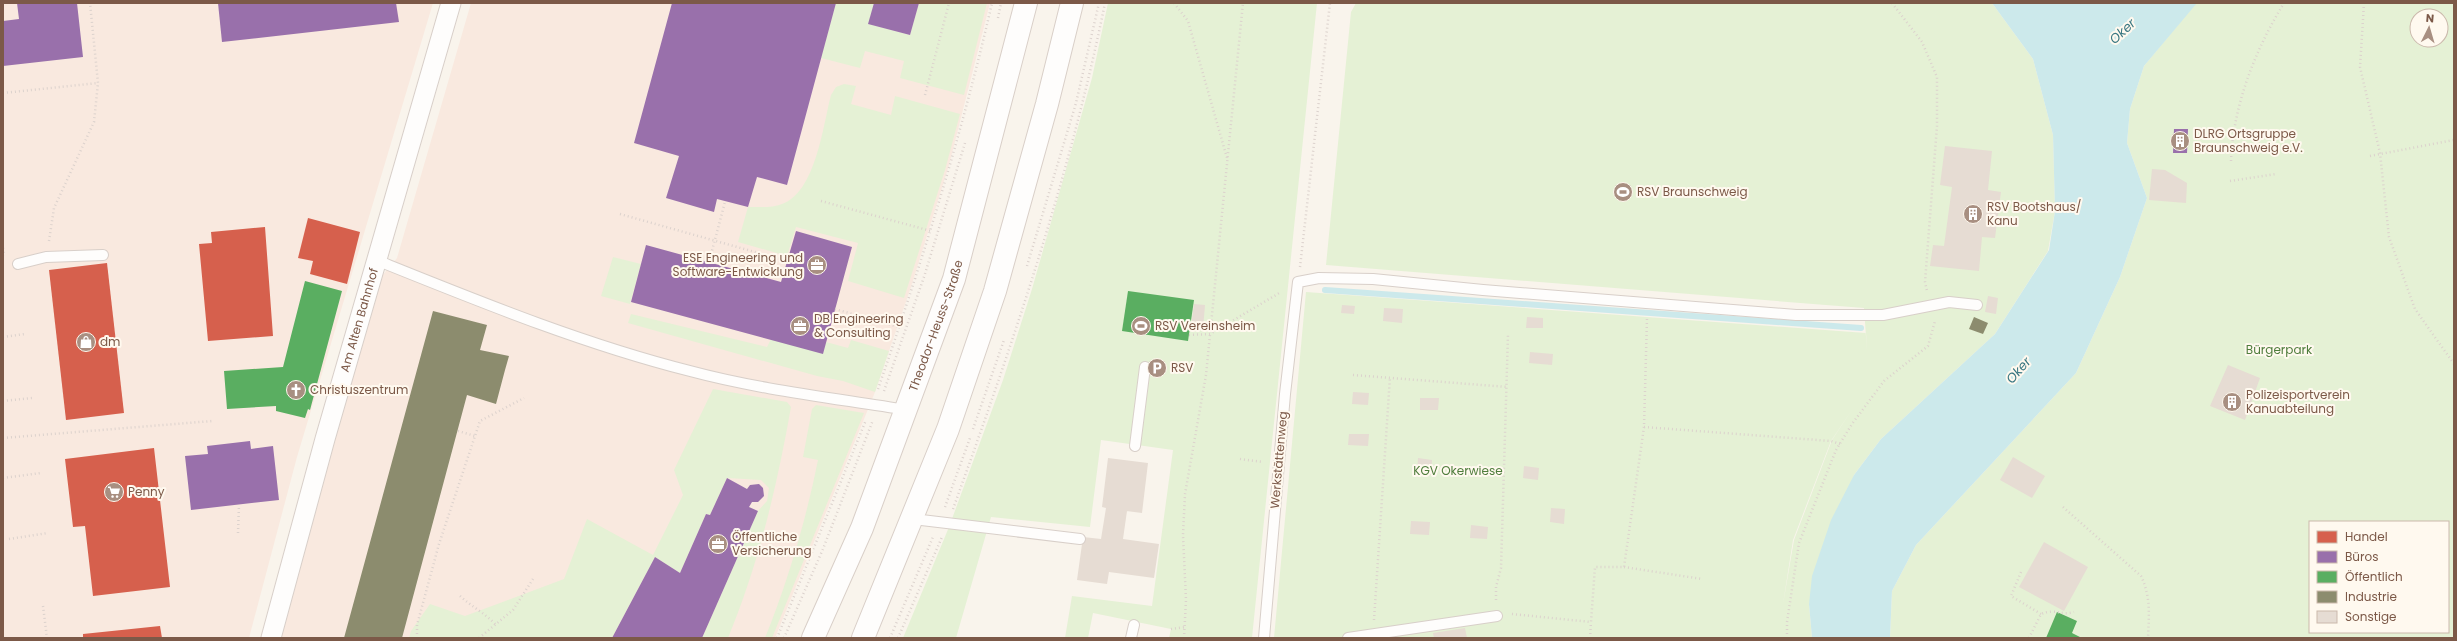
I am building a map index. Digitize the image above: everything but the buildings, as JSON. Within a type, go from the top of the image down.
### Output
[{"type":"main road","name":"Theodor-Heuss-Straße","points":[[813,638],[862,528],[907,410],[954,279],[1026,3]]},
{"type":"main road","points":[[863,638],[913,519],[948,429],[995,291],[1047,104],[1072,3]]},
{"type":"street","name":"Am Alten Bahnhof","points":[[271,638],[325,439],[451,3]]},
{"type":"lane","points":[[18,264],[46,257],[103,255]]},
{"type":"lane","points":[[376,260],[594,342],[682,369],[753,385],[907,410]]},
{"type":"lane","points":[[1298,282],[1319,278],[1373,279],[1483,290],[1796,315],[1883,315],[1950,302],[1977,305]]},
{"type":"lane","name":"Werkstättenweg","points":[[1264,638],[1279,463],[1298,282]]},
{"type":"lane","points":[[1135,446],[1145,367]]},
{"type":"lane","points":[[913,519],[1080,540]]},
{"type":"lane","points":[[1348,638],[1497,616]]},
{"type":"lane","points":[[1131,638],[1134,624]]},
{"type":"path","points":[[46,257],[54,208],[94,122],[98,83],[90,3]]},
{"type":"path","points":[[924,95],[949,3]]},
{"type":"path","points":[[777,638],[876,405],[899,327],[931,231],[965,114],[992,3]]},
{"type":"path","points":[[997,23],[1001,3]]},
{"type":"path","points":[[898,638],[948,523],[1000,380],[1029,288],[1090,77],[1105,3]]},
{"type":"path","points":[[1174,3],[1188,21],[1227,160]]},
{"type":"path","points":[[1184,638],[1186,627],[1183,535],[1185,494],[1203,396],[1243,3]]},
{"type":"path","points":[[1298,282],[1330,3]]},
{"type":"path","points":[[2231,161],[2232,134],[2245,88],[2266,31],[2284,3]]},
{"type":"path","points":[[2364,3],[2360,67],[2380,153],[2389,237],[2415,309],[2454,364]]},
{"type":"path","points":[[3,93],[98,83]]},
{"type":"path","points":[[784,638],[823,549],[924,277],[967,136]]},
{"type":"path","points":[[2370,156],[2454,140]]},
{"type":"path","points":[[2230,181],[2276,174]]},
{"type":"path","points":[[820,201],[931,231]]},
{"type":"path","points":[[709,262],[725,202]]},
{"type":"path","points":[[620,214],[787,261]]},
{"type":"path","points":[[1189,335],[1210,334],[1269,299]]},
{"type":"path","points":[[835,309],[899,327]]},
{"type":"path","points":[[1624,567],[1644,427],[1647,317]]},
{"type":"path","points":[[3,337],[25,334]]},
{"type":"path","points":[[1508,334],[1508,387],[1501,568],[1496,587],[1497,616],[1518,614],[1591,622]]},
{"type":"path","points":[[1353,375],[1508,387]]},
{"type":"path","points":[[1373,634],[1390,377]]},
{"type":"path","points":[[3,401],[32,398]]},
{"type":"path","points":[[418,638],[417,625],[439,544],[480,421],[524,398]]},
{"type":"path","points":[[3,438],[212,421]]},
{"type":"path","points":[[1644,427],[1831,441],[1840,444]]},
{"type":"path","points":[[458,431],[476,436]]},
{"type":"path","points":[[1240,459],[1279,463]]},
{"type":"path","points":[[3,478],[41,473]]},
{"type":"path","points":[[238,533],[239,505]]},
{"type":"path","points":[[2063,507],[2141,576],[2148,590],[2150,604],[2148,638]]},
{"type":"path","points":[[9,539],[48,533]]},
{"type":"path","points":[[1590,638],[1595,567],[1624,567],[1702,579]]},
{"type":"path","points":[[2021,572],[2011,596],[2040,614]]},
{"type":"path","points":[[479,638],[513,610],[533,579]]},
{"type":"path","points":[[460,596],[470,605],[484,613],[496,625]]},
{"type":"path","points":[[43,606],[47,638]]},
{"type":"path","points":[[2030,638],[2040,614],[2051,610],[2067,614],[2074,612]]},
{"type":"path","points":[[1171,629],[1186,627]]},
{"type":"shaded area","points":[[3,3],[433,3],[297,457],[249,638],[3,638]]},
{"type":"shaded area","points":[[471,3],[990,3],[949,165],[911,287],[875,392],[775,638],[279,638],[376,283],[397,258]]},
{"type":"green space","points":[[836,3],[874,3],[869,24],[910,35],[919,3],[987,3],[964,95],[900,78],[904,61],[865,51],[860,68],[821,58]]},
{"type":"green space","points":[[1108,3],[1317,3],[1252,638],[1169,638],[1171,629],[1093,613],[1088,638],[1065,638],[1072,596],[1152,606],[1173,450],[1101,440],[1090,527],[991,517],[956,638],[903,638],[949,527],[1003,380],[1032,289],[1092,78]]},
{"type":"green space","name":"KGV Okerwiese","points":[[1356,3],[1992,3],[2033,59],[2053,135],[2055,211],[2048,251],[1995,334],[1881,439],[1854,475],[1809,604],[1812,638],[1274,638],[1306,292],[1866,333],[1864,308],[1326,265],[1351,12]],"holes":[[[1853,408],[1832,440],[1794,540],[1783,604],[1793,540],[1831,441]]]},
{"type":"green space","name":"Bürgerpark","points":[[2196,3],[2454,3],[2454,638],[1890,638],[1892,591],[1916,545],[2076,373],[2120,277],[2147,198],[2127,143],[2130,109],[2144,66]]},
{"type":"green space","points":[[844,84],[856,86],[851,104],[891,115],[895,96],[960,114],[945,170],[904,298],[848,281],[858,243],[796,227],[787,256],[738,242],[748,207],[770,207],[782,204],[794,197],[803,186],[810,172],[821,140],[831,95],[836,87]]},
{"type":"green space","points":[[613,257],[641,264],[630,304],[601,296]]},
{"type":"green space","points":[[631,314],[767,347],[771,339],[823,353],[826,342],[848,348],[851,340],[889,351],[875,392],[843,381],[817,376],[628,323]]},
{"type":"green space","points":[[713,389],[787,402],[791,407],[780,466],[766,524],[749,581],[728,638],[702,638],[758,511],[767,501],[769,488],[761,480],[727,478],[710,515],[706,514],[680,573],[655,557],[612,638],[409,638],[411,631],[430,604],[465,616],[564,579],[587,519],[653,555],[683,495],[674,470]]},
{"type":"green space","points":[[816,405],[864,413],[772,638],[765,638],[789,572],[813,483],[818,460],[803,457],[812,409]]},
{"type":"water","name":"Oker","points":[[1992,3],[2197,3],[2144,66],[2130,109],[2127,143],[2147,198],[2120,277],[2076,373],[1916,545],[1892,591],[1890,638],[1812,638],[1809,604],[1812,576],[1831,520],[1854,475],[1881,439],[1995,334],[2049,250],[2055,211],[2053,135],[2033,59]]},
{"type":"waterway","points":[[1325,290],[1861,328]]},
{"type":"place","name":"DLRG Ortsgruppe Braunschweig e.V.","points":[[2180,141]]},
{"type":"place","name":"RSV Braunschweig","points":[[1623,192]]},
{"type":"place","name":"RSV Bootshaus/ Kanu","points":[[1973,214]]},
{"type":"place","name":"ESE Engineering und Software-Entwicklung","points":[[817,265]]},
{"type":"place","name":"DB Engineering & Consulting","points":[[800,326]]},
{"type":"place","name":"RSV Vereinsheim","points":[[1141,326]]},
{"type":"place","name":"dm","points":[[86,342]]},
{"type":"place","name":"RSV","points":[[1157,368]]},
{"type":"place","name":"Christuszentrum","points":[[296,390]]},
{"type":"place","name":"Polizeisportverein Kanuabteilung","points":[[2232,402]]},
{"type":"place","name":"Penny","points":[[114,492]]},
{"type":"place","name":"Öffentliche Versicherung","points":[[718,544]]}]
